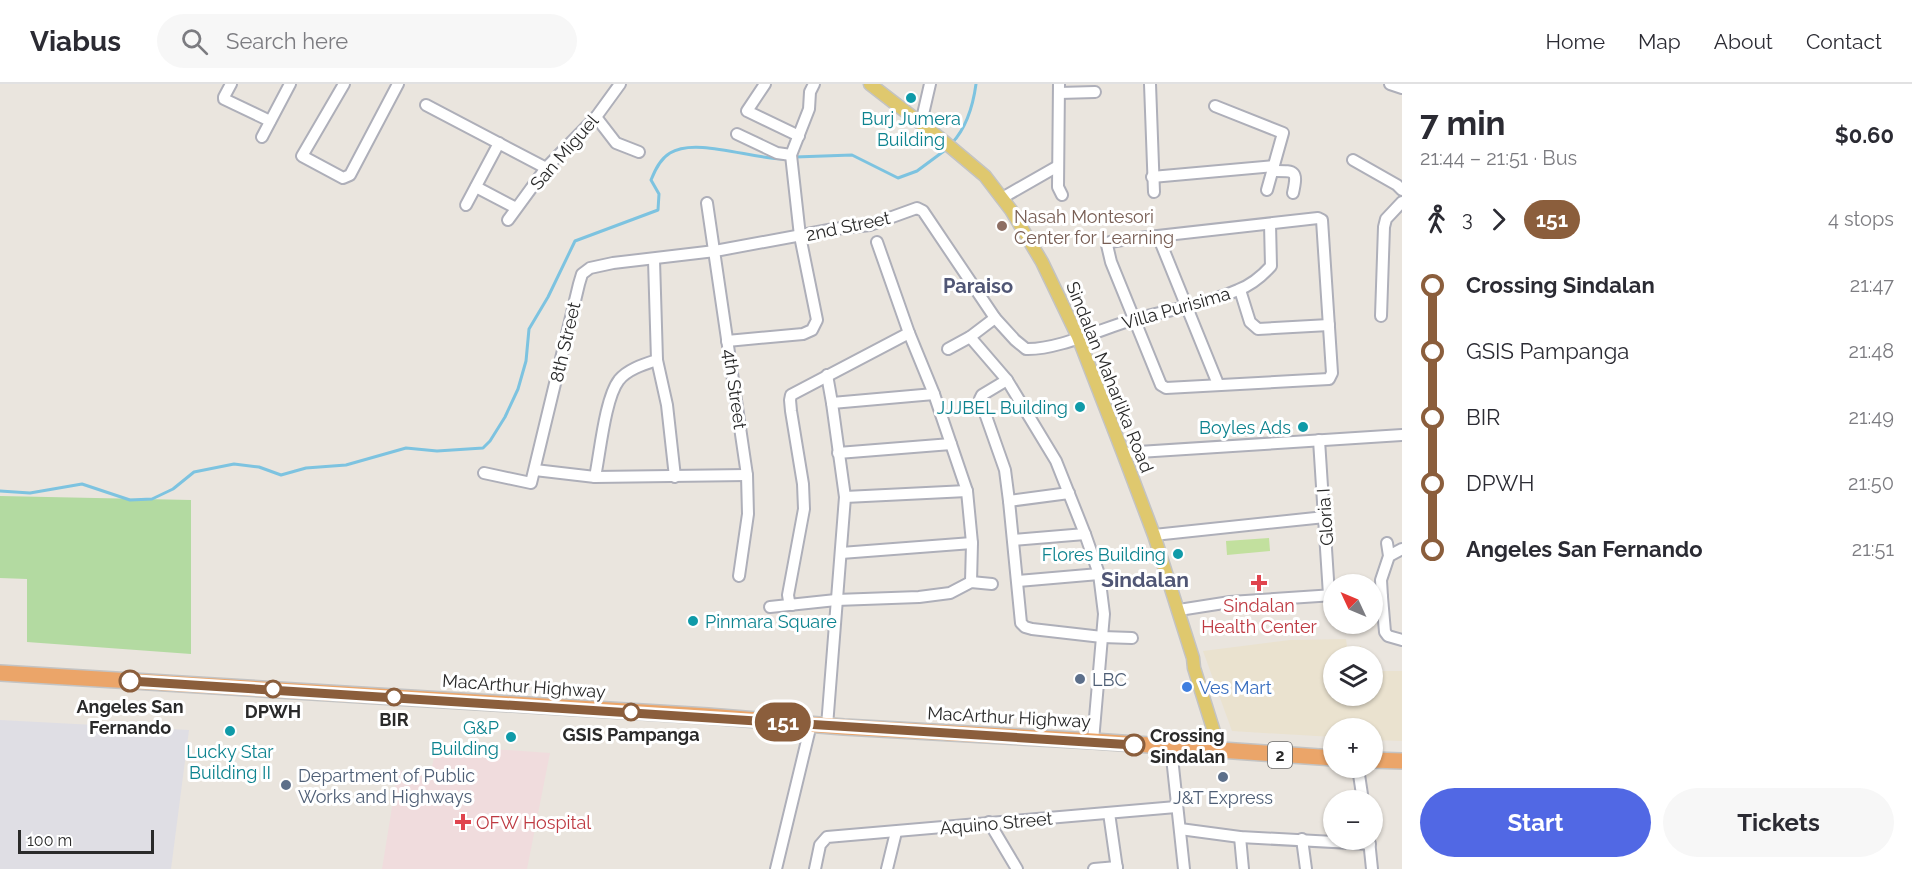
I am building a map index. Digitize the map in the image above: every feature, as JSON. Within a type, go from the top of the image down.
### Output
[{"type":"highway","name":"MacArthur Highway","points":[[0,673],[568,707],[1323,757]]},
{"type":"highway","points":[[1383,760],[1402,761]]},
{"type":"main road","name":"Sindalan Maharlika Road","points":[[870,84],[985,176],[1002,198],[1042,262],[1078,337],[1154,536],[1194,658],[1201,665],[1209,689],[1223,751]]},
{"type":"street","points":[[231,84],[224,99],[270,121]]},
{"type":"street","points":[[262,137],[290,84]]},
{"type":"street","points":[[344,84],[303,153],[303,158],[343,178],[350,175],[398,84]]},
{"type":"street","name":"San Miguel","points":[[508,220],[546,168],[596,117],[620,84]]},
{"type":"street","points":[[765,84],[747,111],[799,136]]},
{"type":"street","points":[[728,340],[802,334],[812,330],[817,321],[801,236],[791,160],[809,109],[810,92],[814,84]]},
{"type":"street","points":[[921,123],[930,84]]},
{"type":"street","points":[[1150,84],[1154,192]]},
{"type":"street","points":[[1062,195],[1058,187],[1059,88],[1095,92]]},
{"type":"street","points":[[426,105],[546,168]]},
{"type":"street","points":[[1215,106],[1283,133],[1267,190]]},
{"type":"street","points":[[596,117],[616,143],[639,152]]},
{"type":"street","points":[[737,134],[791,160]]},
{"type":"street","points":[[466,206],[499,143]]},
{"type":"street","points":[[1353,160],[1402,190]]},
{"type":"street","points":[[1002,198],[1058,166]]},
{"type":"street","points":[[1152,177],[1273,169],[1292,171],[1297,177],[1293,193]]},
{"type":"street","points":[[476,187],[516,208]]},
{"type":"street","name":"4th Street","points":[[707,202],[747,475],[748,514],[739,576]]},
{"type":"street","points":[[1381,316],[1384,227],[1386,219],[1402,202]]},
{"type":"street","name":"2nd Street","points":[[654,260],[834,229],[870,225],[917,208],[923,211],[995,318],[1026,350],[1043,350],[1078,337]]},
{"type":"street","points":[[1318,218],[1322,220],[1332,373],[1329,379],[1163,387],[1111,262],[1107,245],[1110,242],[1122,240],[1270,224],[1318,218]]},
{"type":"street","name":"Villa Purisima","points":[[1078,337],[1134,319],[1188,308],[1240,290],[1262,277],[1271,266],[1270,224]]},
{"type":"street","points":[[1158,236],[1218,384]]},
{"type":"street","points":[[877,242],[909,333],[934,394],[967,491],[972,543],[971,582]]},
{"type":"street","points":[[654,260],[657,360],[667,405],[675,477]]},
{"type":"street","name":"8th Street","points":[[484,473],[531,483],[582,274],[590,268],[613,263],[654,260]]},
{"type":"street","points":[[1240,290],[1250,322],[1258,329],[1329,325]]},
{"type":"street","points":[[948,350],[995,318]]},
{"type":"street","points":[[792,605],[788,595],[804,509],[803,484],[790,400],[795,392],[909,333]]},
{"type":"street","points":[[970,337],[1007,380],[1056,461],[1099,574],[1104,614],[1094,741]]},
{"type":"street","points":[[595,477],[608,410],[619,380],[639,367],[657,360]]},
{"type":"street","points":[[827,375],[845,498],[827,726]]},
{"type":"street","points":[[1007,380],[982,395],[980,399],[1005,470],[1021,623],[1025,627],[1102,637],[1132,638]]},
{"type":"street","points":[[832,403],[934,394]]},
{"type":"street","points":[[1123,453],[1402,435]]},
{"type":"street","name":"Gloria I","points":[[1319,440],[1329,574]]},
{"type":"street","points":[[838,453],[951,444]]},
{"type":"street","points":[[535,470],[595,477],[747,475]]},
{"type":"street","points":[[845,498],[967,491]]},
{"type":"street","points":[[1010,501],[1069,493]]},
{"type":"street","points":[[1154,536],[1325,517]]},
{"type":"street","points":[[1013,540],[1085,534]]},
{"type":"street","points":[[841,553],[972,543]]},
{"type":"street","points":[[1383,574],[1389,556],[1387,543]]},
{"type":"street","points":[[1389,556],[1402,549]]},
{"type":"street","points":[[1018,581],[1099,574]]},
{"type":"street","points":[[770,607],[836,600],[926,596],[950,593],[971,582],[992,584]]},
{"type":"street","points":[[1179,610],[1230,602],[1323,596]]},
{"type":"street","points":[[1383,624],[1388,636],[1402,640]]},
{"type":"street","points":[[776,869],[811,724]]},
{"type":"street","points":[[1171,748],[1184,869]]},
{"type":"street","name":"Aquino Street","points":[[815,869],[820,845],[827,837],[1176,807]]},
{"type":"street","points":[[1094,869],[1117,868],[1109,813]]},
{"type":"street","points":[[989,822],[1017,869]]},
{"type":"street","points":[[1180,829],[1240,837],[1323,840]]},
{"type":"street","points":[[887,869],[896,832]]},
{"type":"street","points":[[1240,837],[1243,869]]},
{"type":"street","points":[[1302,839],[1306,869]]},
{"type":"street","points":[[1371,850],[1372,869]]},
{"type":"shaded area","points":[[1346,639],[1347,646],[1323,646],[1323,706],[1383,706],[1383,671],[1402,671],[1402,741],[1383,740],[1383,718],[1323,718],[1323,736],[1232,731],[1203,651],[1290,640]]},
{"type":"shaded area","points":[[0,720],[189,730],[171,869],[0,869]]},
{"type":"shaded area","name":"OFW Hospital","points":[[437,745],[550,753],[527,869],[382,869],[398,770],[430,775]]},
{"type":"green space","points":[[0,496],[191,500],[191,654],[27,642],[27,579],[0,578]]},
{"type":"green space","points":[[1269,538],[1270,551],[1227,555],[1226,541]]},
{"type":"waterway","points":[[952,143],[962,130],[968,116],[976,84]]},
{"type":"waterway","points":[[0,491],[30,493],[82,484],[130,500],[152,499],[173,489],[194,472],[234,464],[259,467],[281,475],[306,468],[346,465],[406,448],[437,451],[483,448],[505,417],[518,389],[526,361],[529,329],[548,297],[575,241],[658,210],[659,194],[651,180],[663,158],[670,153],[694,147],[783,159]]},
{"type":"waterway","points":[[795,157],[852,155],[898,178],[917,171],[948,148]]},
{"type":"bus line","name":"151","points":[[130,681],[708,716],[1134,745]]},
{"type":"place","name":"Burj Jumera Building","points":[[911,98]]},
{"type":"place","name":"Nasah Montesori Center for Learning","points":[[1002,226]]},
{"type":"place","name":"JJJBEL Building","points":[[1080,407]]},
{"type":"place","name":"Boyles Ads","points":[[1303,427]]},
{"type":"place","name":"Flores Building","points":[[1178,554]]},
{"type":"place","name":"Sindalan Health Center","points":[[1259,583]]},
{"type":"place","name":"Pinmara Square","points":[[693,621]]},
{"type":"place","name":"LBC","points":[[1080,679]]},
{"type":"place","name":"Angeles San Fernando","points":[[130,681]]},
{"type":"place","name":"Ves Mart","points":[[1187,687]]},
{"type":"place","name":"DPWH","points":[[273,689]]},
{"type":"place","name":"BIR","points":[[394,697]]},
{"type":"place","name":"GSIS Pampanga","points":[[631,712]]},
{"type":"place","name":"Lucky Star Building II","points":[[230,731]]},
{"type":"place","name":"G&P Building","points":[[511,737]]},
{"type":"place","name":"Crossing Sindalan","points":[[1134,745]]},
{"type":"place","name":"J&T Express","points":[[1223,777]]},
{"type":"place","name":"Department of Public Works and Highways","points":[[286,785]]},
{"type":"place","name":"OFW Hospital","points":[[463,822]]},
{"type":"district","name":"Paraiso","points":[[978,286]]},
{"type":"district","name":"Sindalan","points":[[1145,579]]}]
